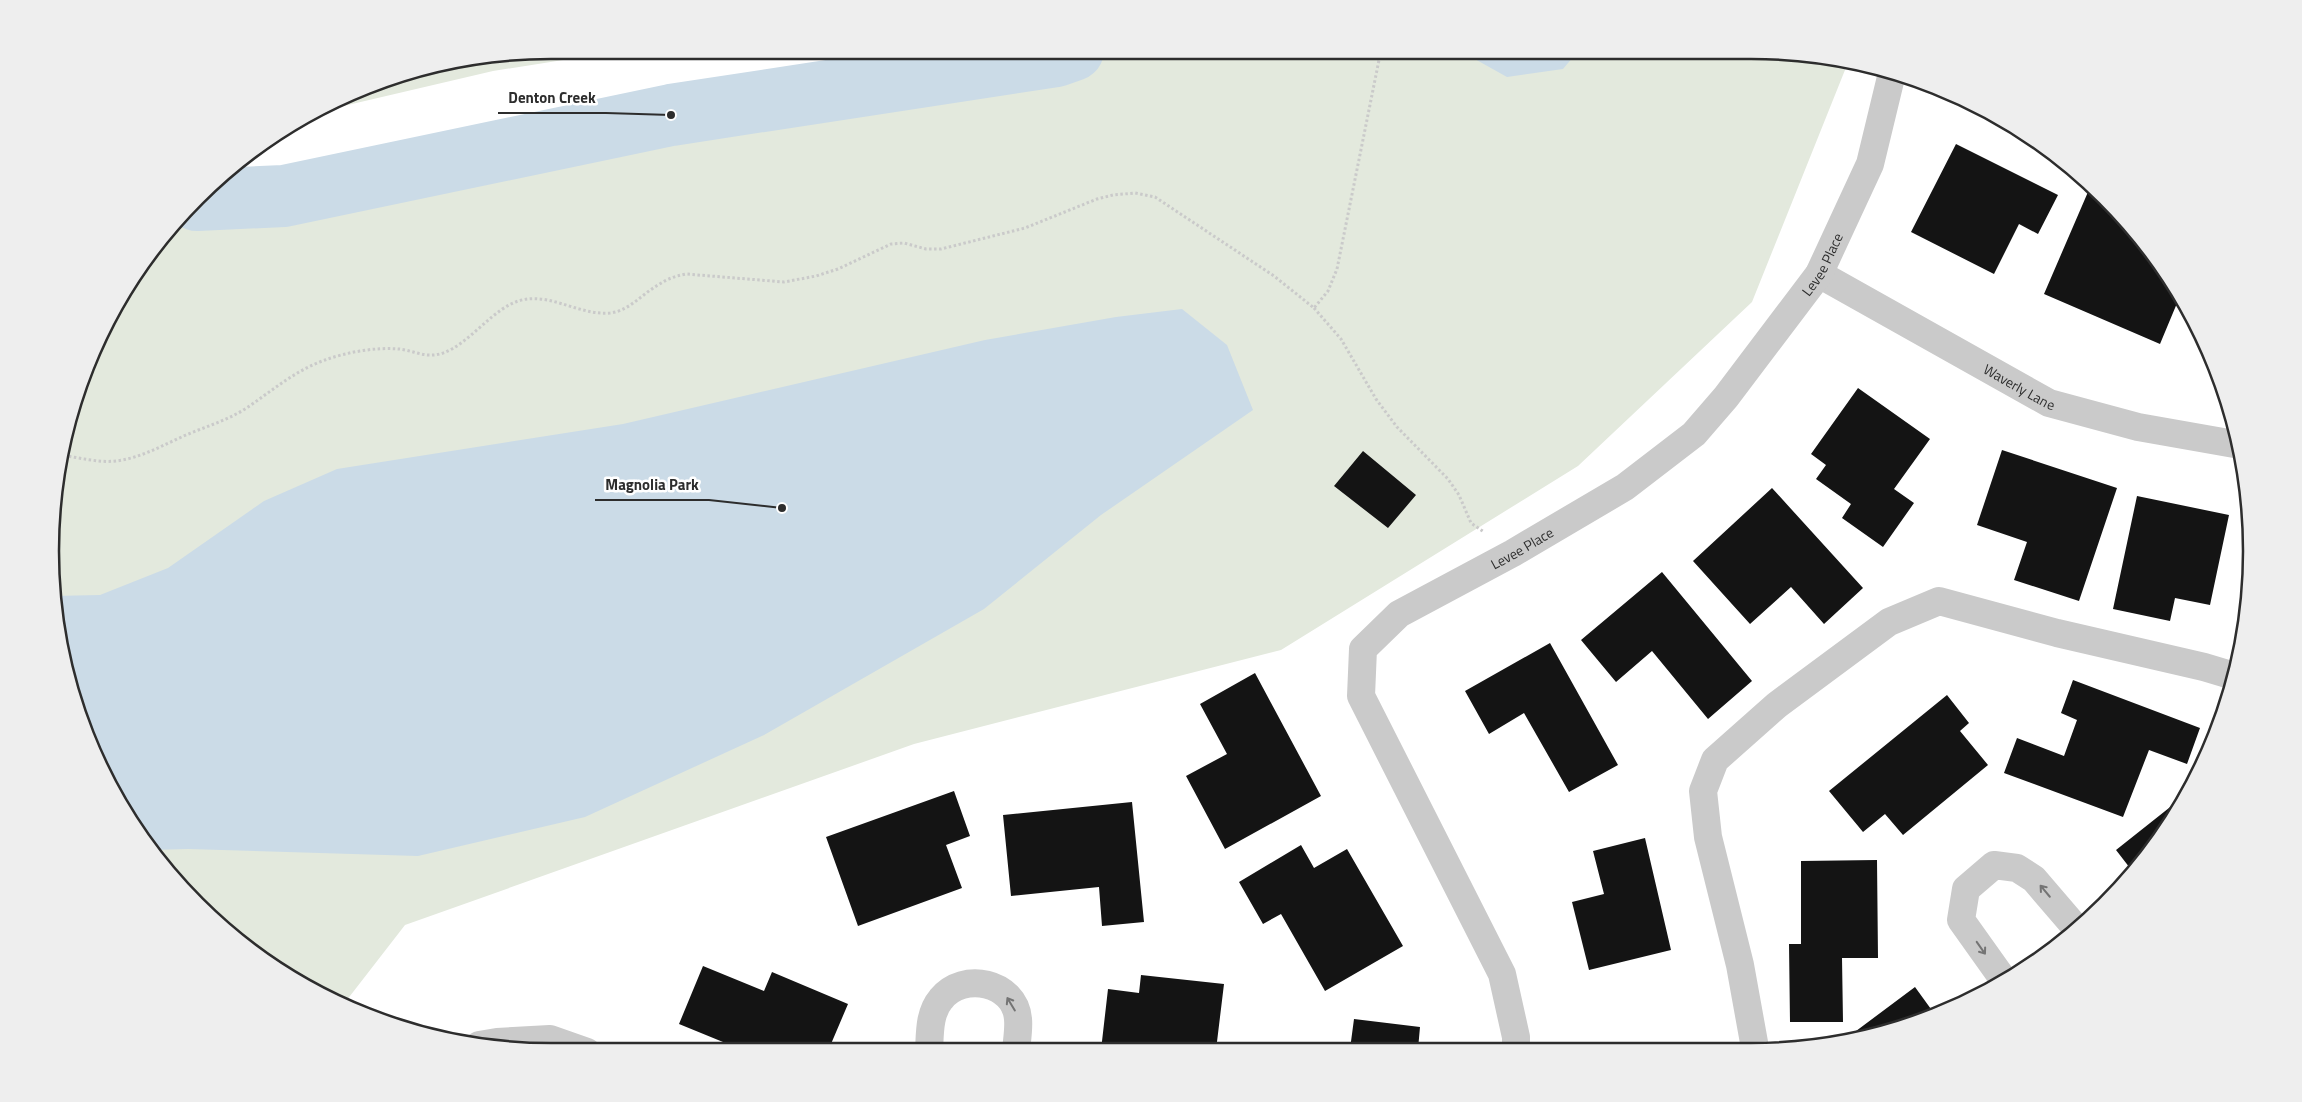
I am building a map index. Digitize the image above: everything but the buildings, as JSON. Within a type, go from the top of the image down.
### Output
[{"type":"street","name":"Levee Place","points":[[1516,1043],[1502,974],[1361,696],[1363,649],[1399,614],[1513,553],[1625,487],[1694,434],[1726,397],[1819,274],[1870,164],[1890,80]]},
{"type":"street","name":"Waverly Lane","points":[[1819,274],[2049,403],[2138,428],[2231,444]]},
{"type":"street","points":[[1754,1043],[1740,964],[1708,837],[1702,791],[1715,760],[1777,705],[1890,622],[1938,601],[2057,633],[2227,674]]},
{"type":"street","points":[[2000,975],[1961,920],[1966,889],[1994,865],[2017,868],[2034,878],[2073,924]]},
{"type":"street","points":[[930,1043],[934,1011],[941,998],[951,989],[979,982],[993,986],[1005,994],[1013,1005],[1018,1018],[1016,1043]]},
{"type":"street","points":[[511,1041],[550,1039],[561,1043]]},
{"type":"path","points":[[1314,308],[1328,291],[1337,269],[1378,59]]},
{"type":"path","points":[[68,456],[97,461],[116,461],[151,451],[230,417],[302,369],[326,359],[370,350],[399,349],[433,355],[449,351],[492,316],[512,303],[530,298],[551,300],[579,310],[611,313],[629,306],[656,286],[686,274],[784,282],[808,278],[838,269],[891,244],[904,243],[941,249],[1024,228],[1098,199],[1135,193],[1155,197],[1175,209],[1274,276],[1314,308],[1341,339],[1376,399],[1397,427],[1448,478],[1471,523],[1513,553]]},
{"type":"shaded area","points":[[569,59],[493,71],[340,107],[393,85],[455,68],[519,60]]},
{"type":"shaded area","points":[[1036,59],[1751,59],[1783,60],[1846,68],[1752,302],[1578,466],[1281,650],[914,744],[405,925],[348,999],[305,977],[251,942],[203,899],[160,851],[125,797],[96,739],[85,709],[68,647],[60,583],[60,519],[63,487],[68,455],[85,393],[96,363],[125,305],[160,251],[207,200],[284,196],[671,115]]},
{"type":"water","points":[[1475,59],[1571,59],[1563,69],[1507,77]]},
{"type":"water","points":[[1182,309],[1227,345],[1253,410],[1101,515],[984,609],[764,735],[585,817],[418,856],[159,850],[125,797],[96,739],[85,709],[68,647],[61,596],[100,595],[168,568],[264,501],[337,469],[623,424],[985,340],[1116,317]]},
{"type":"waterway","points":[[207,200],[284,196],[671,115],[1036,59]]},
{"type":"place","name":"Denton Creek","points":[[671,115]]},
{"type":"place","name":"Magnolia Park","points":[[782,508]]}]
